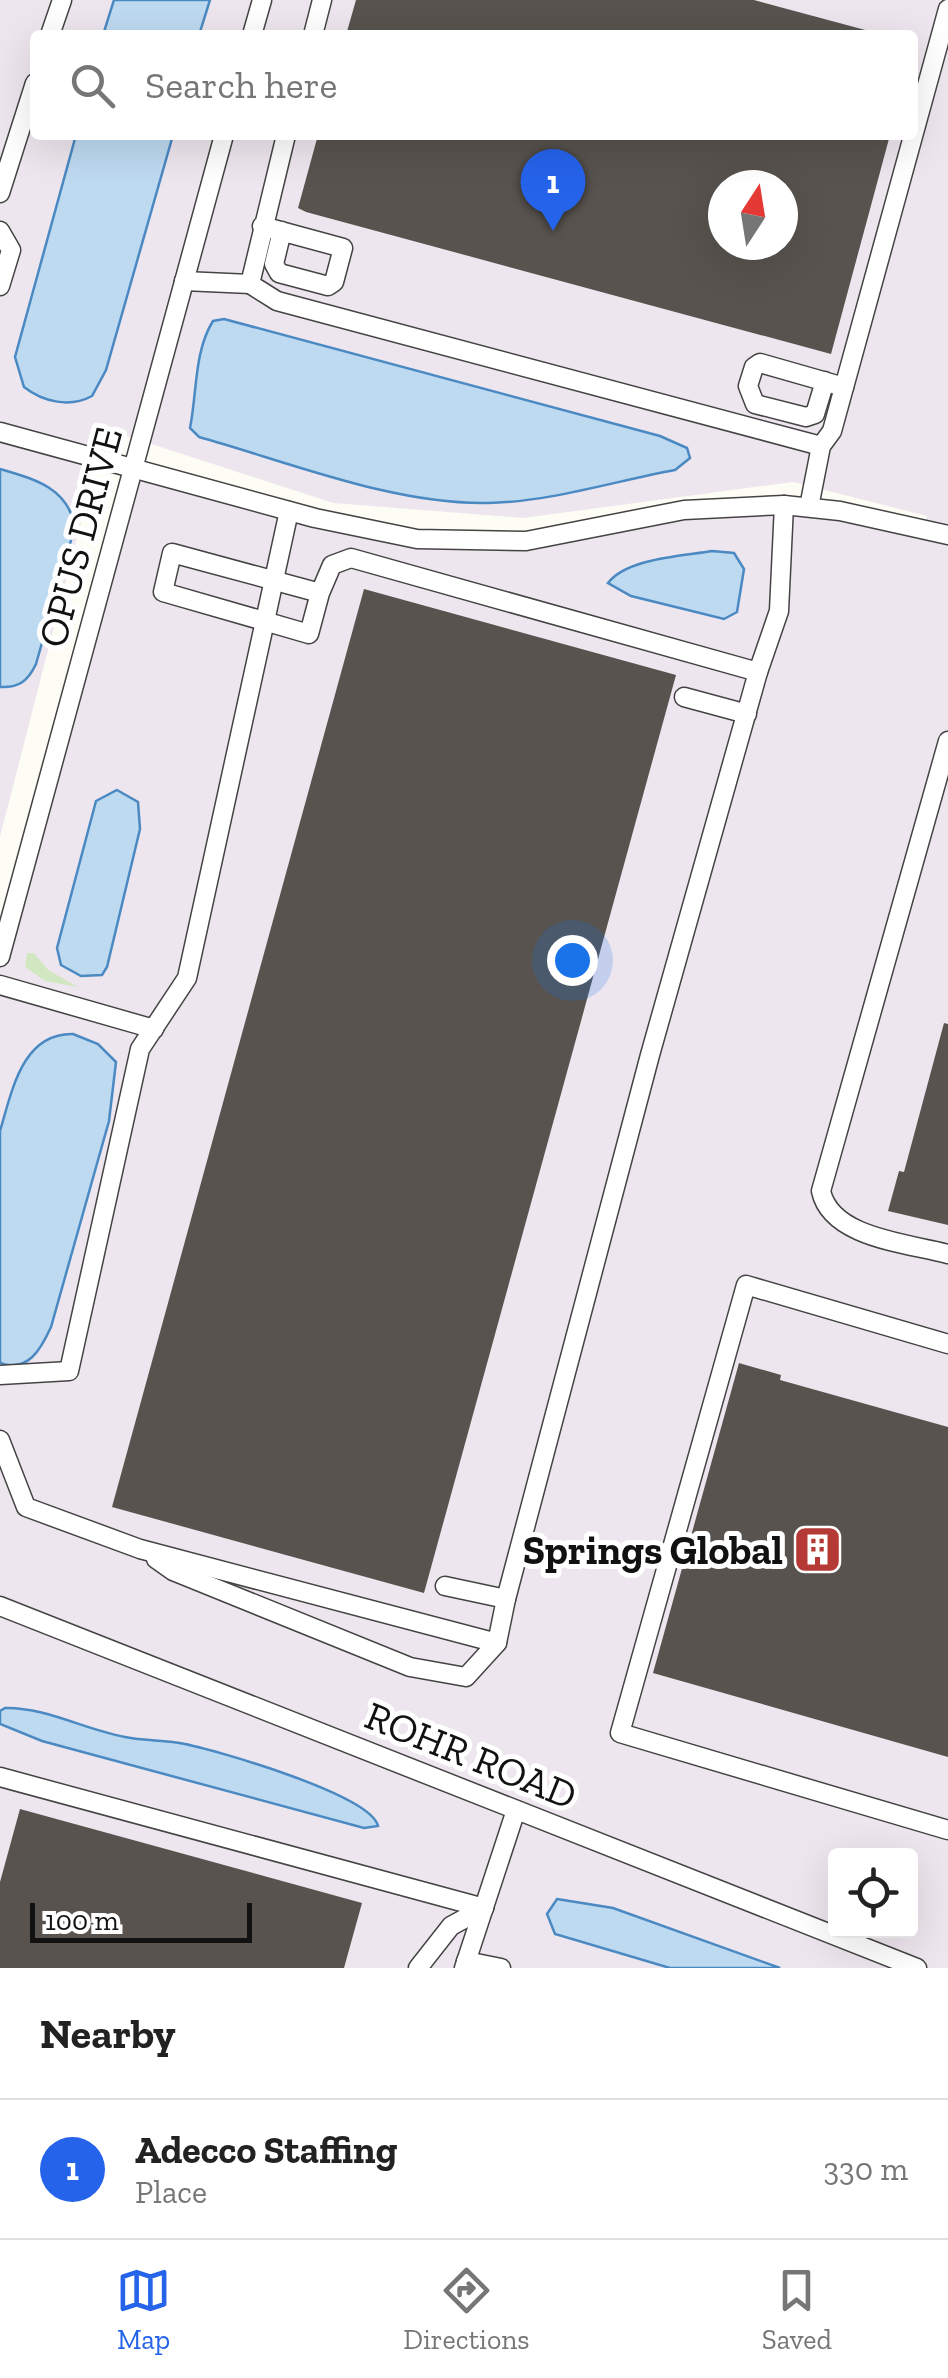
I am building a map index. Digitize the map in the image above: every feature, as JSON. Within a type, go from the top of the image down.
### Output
[{"type":"street","points":[[52,30],[62,0]]},
{"type":"street","points":[[253,30],[262,0]]},
{"type":"street","points":[[314,30],[322,0]]},
{"type":"street","points":[[918,119],[948,10]]},
{"type":"street","points":[[0,193],[30,100]]},
{"type":"street","name":"OPUS DRIVE","points":[[0,956],[223,140]]},
{"type":"street","points":[[250,284],[285,140]]},
{"type":"street","points":[[809,508],[822,446],[832,431],[912,140]]},
{"type":"street","points":[[262,226],[282,231]]},
{"type":"street","points":[[0,231],[11,250],[1,277]]},
{"type":"street","points":[[184,281],[250,284],[277,302],[822,446]]},
{"type":"street","points":[[825,382],[844,387]]},
{"type":"street","points":[[0,432],[290,512],[417,539],[489,542],[575,534],[684,510],[784,506],[948,535]]},
{"type":"street","points":[[140,1549],[174,1571],[410,1667],[466,1677],[497,1643],[650,1055],[758,672],[779,611],[784,506]]},
{"type":"street","points":[[0,1375],[69,1371],[140,1049],[187,978],[290,512]]},
{"type":"street","points":[[320,593],[172,553],[163,592],[309,634],[332,565],[351,558],[758,672]]},
{"type":"street","points":[[684,697],[746,714]]},
{"type":"street","points":[[948,740],[822,1191],[825,1210],[840,1224],[948,1254]]},
{"type":"street","points":[[0,985],[154,1028]]},
{"type":"street","points":[[948,1344],[746,1286],[620,1733],[948,1830]]},
{"type":"street","points":[[0,1440],[26,1507],[140,1549],[497,1643]]},
{"type":"street","points":[[445,1586],[506,1599]]},
{"type":"street","name":"ROHR ROAD","points":[[0,1606],[911,1967]]},
{"type":"street","points":[[0,1777],[484,1908]]},
{"type":"street","points":[[501,1968],[465,1964],[516,1810]]},
{"type":"street","points":[[418,1968],[451,1926],[484,1908]]},
{"type":"shaded area","points":[[0,0],[948,0],[948,1968],[0,1968],[0,957],[135,468],[452,542],[735,506],[924,527],[927,516],[793,482],[523,518],[333,503],[105,429],[0,837]]},
{"type":"green space","points":[[27,953],[34,953],[48,970],[78,987],[45,981],[25,967]]},
{"type":"water","points":[[114,0],[210,0],[201,30],[105,30]]},
{"type":"water","points":[[75,140],[172,140],[106,370],[92,396],[66,402],[40,396],[24,387],[15,357]]},
{"type":"water","points":[[224,319],[660,436],[687,448],[690,458],[675,470],[559,495],[488,503],[416,497],[305,469],[199,437],[190,428],[202,346],[213,321]]},
{"type":"water","points":[[0,469],[37,481],[57,493],[75,526],[36,664],[22,682],[7,687],[0,687]]},
{"type":"water","points":[[712,551],[734,553],[744,569],[737,612],[724,619],[631,596],[608,583],[642,563]]},
{"type":"water","points":[[117,790],[138,802],[140,829],[107,967],[102,975],[81,976],[61,965],[57,948],[96,801]]},
{"type":"water","points":[[73,1034],[98,1044],[116,1062],[109,1121],[51,1327],[26,1362],[0,1363],[0,1131],[15,1082],[31,1054],[56,1036]]},
{"type":"water","points":[[0,1711],[36,1711],[115,1735],[185,1744],[229,1755],[323,1788],[369,1814],[378,1826],[364,1828],[42,1741],[0,1724]]},
{"type":"water","points":[[557,1899],[613,1908],[780,1968],[670,1968],[555,1934],[547,1914]]},
{"type":"building","points":[[356,0],[754,0],[865,30],[347,30]]},
{"type":"building","points":[[317,140],[889,140],[831,354],[306,212],[298,208]]},
{"type":"building","points":[[364,589],[676,675],[424,1593],[112,1507]]},
{"type":"building","points":[[944,1023],[948,1024],[948,1225],[888,1211],[899,1171],[904,1172]]},
{"type":"building","name":"Springs Global","points":[[739,1363],[781,1375],[780,1380],[948,1427],[948,1757],[653,1673]]},
{"type":"building","points":[[20,1809],[362,1903],[344,1968],[0,1968],[0,1882]]},
{"type":"place","name":"Adecco Staffing","points":[[553,231]]},
{"type":"place","name":"Springs Global","points":[[818,1550]]}]
